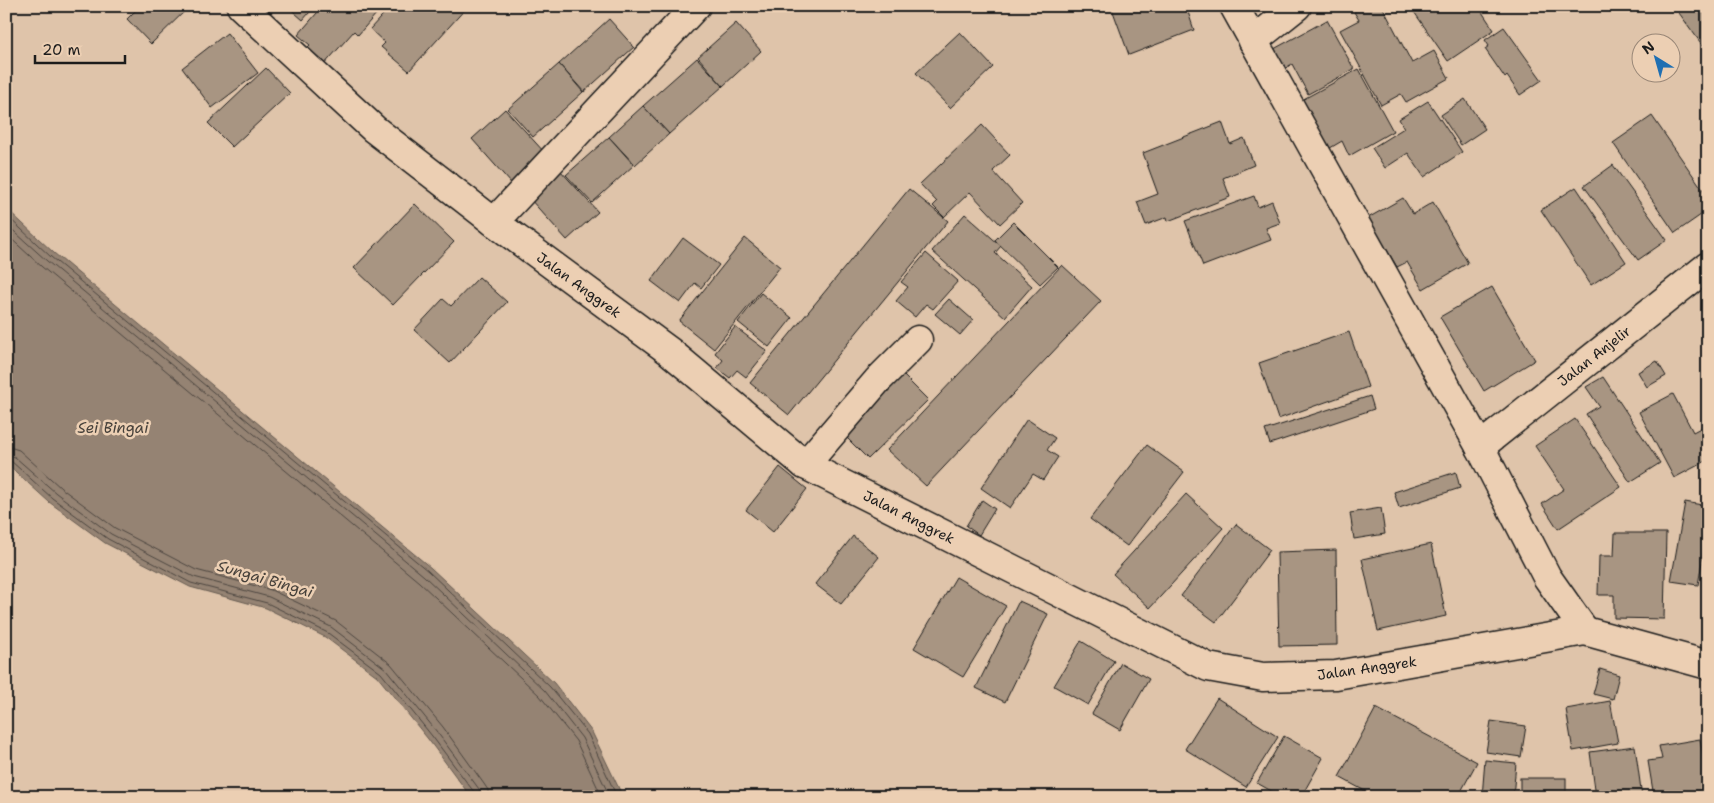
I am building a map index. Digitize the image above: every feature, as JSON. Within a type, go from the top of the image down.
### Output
[{"type":"street","name":"Jalan Anggrek","points":[[241,6],[374,129],[494,222],[669,351],[805,465],[1208,668],[1263,676],[1336,675],[1585,631],[1708,665]]},
{"type":"street","points":[[494,222],[696,6]]},
{"type":"street","points":[[1234,6],[1480,447],[1547,577],[1585,631]]},
{"type":"street","points":[[1253,41],[1297,6]]},
{"type":"street","name":"Jalan Anjelir","points":[[1480,447],[1708,266]]},
{"type":"street","points":[[805,465],[877,381],[918,340]]},
{"type":"water","name":"Sei Bingai","points":[[6,208],[54,253],[431,568],[554,683],[592,732],[623,797],[471,797],[428,739],[377,676],[325,637],[266,608],[190,587],[105,543],[49,502],[6,463]]},
{"type":"building","points":[[140,6],[190,6],[151,44],[127,19]]},
{"type":"building","points":[[287,6],[315,6],[303,20]]},
{"type":"building","points":[[323,6],[383,6],[358,35],[354,31],[322,67],[304,51],[310,45],[298,35]]},
{"type":"building","points":[[391,6],[468,6],[409,71],[381,47],[385,43],[370,29]]},
{"type":"building","points":[[1111,6],[1186,6],[1194,30],[1129,55]]},
{"type":"building","points":[[1365,6],[1382,6],[1412,63],[1434,51],[1449,78],[1406,102],[1401,94],[1381,105],[1340,30],[1359,20],[1354,12]]},
{"type":"building","points":[[1410,6],[1478,6],[1494,30],[1448,61]]},
{"type":"building","points":[[1674,6],[1708,6],[1708,53]]},
{"type":"building","points":[[609,19],[634,47],[584,92],[559,64]]},
{"type":"building","points":[[1327,20],[1354,69],[1308,94],[1292,64],[1284,69],[1274,49]]},
{"type":"building","points":[[736,23],[761,51],[723,86],[698,57]]},
{"type":"building","points":[[1504,27],[1542,80],[1520,95],[1507,76],[1505,78],[1485,49],[1489,46],[1485,40]]},
{"type":"building","points":[[960,32],[993,67],[950,108],[916,73]]},
{"type":"building","points":[[227,33],[258,73],[212,108],[182,68]]},
{"type":"building","points":[[697,58],[723,86],[669,134],[643,106]]},
{"type":"building","points":[[559,64],[583,92],[533,137],[508,109]]},
{"type":"building","points":[[266,68],[290,93],[232,147],[208,123]]},
{"type":"building","points":[[1359,69],[1393,131],[1349,156],[1342,141],[1325,151],[1298,102]]},
{"type":"building","points":[[1465,99],[1485,129],[1461,145],[1441,115]]},
{"type":"building","points":[[1428,101],[1462,152],[1424,177],[1408,153],[1385,168],[1372,148],[1404,128],[1399,119]]},
{"type":"building","points":[[643,106],[669,134],[635,165],[609,137]]},
{"type":"building","points":[[505,109],[545,153],[511,183],[472,139]]},
{"type":"building","points":[[1652,116],[1708,197],[1708,210],[1675,233],[1613,143]]},
{"type":"building","points":[[1222,122],[1230,144],[1244,138],[1254,165],[1223,178],[1230,197],[1168,221],[1167,217],[1146,225],[1137,202],[1158,194],[1143,153]]},
{"type":"building","points":[[982,125],[1010,155],[993,171],[1022,203],[1000,224],[970,192],[944,217],[933,206],[937,202],[920,184]]},
{"type":"building","points":[[609,137],[634,165],[592,203],[566,175]]},
{"type":"building","points":[[1613,165],[1667,240],[1638,260],[1584,186]]},
{"type":"building","points":[[560,170],[598,212],[567,240],[529,198]]},
{"type":"building","points":[[1576,187],[1626,262],[1591,285],[1541,210]]},
{"type":"building","points":[[909,189],[948,221],[789,415],[750,383]]},
{"type":"building","points":[[1254,196],[1258,207],[1272,201],[1280,223],[1266,228],[1271,240],[1203,266],[1185,221]]},
{"type":"building","points":[[1403,198],[1413,214],[1433,202],[1468,263],[1423,289],[1407,262],[1397,267],[1368,218]]},
{"type":"building","points":[[415,204],[454,242],[393,305],[354,268]]},
{"type":"building","points":[[965,214],[1001,246],[995,253],[1032,286],[1005,317],[932,251]]},
{"type":"building","points":[[1013,222],[1058,267],[1040,284],[995,240]]},
{"type":"building","points":[[683,238],[719,265],[701,288],[695,283],[680,303],[651,281]]},
{"type":"building","points":[[745,238],[780,267],[714,349],[679,321]]},
{"type":"building","points":[[926,253],[958,281],[933,309],[926,304],[915,317],[896,301],[908,287],[901,282]]},
{"type":"building","points":[[1062,265],[1101,301],[926,486],[887,450]]},
{"type":"building","points":[[479,277],[507,302],[450,363],[414,330],[443,299],[451,306]]},
{"type":"building","points":[[1492,287],[1535,360],[1484,391],[1440,317]]},
{"type":"building","points":[[761,293],[792,318],[769,347],[738,322]]},
{"type":"building","points":[[949,299],[973,320],[960,335],[935,314]]},
{"type":"building","points":[[735,327],[767,351],[746,377],[737,370],[730,378],[717,368],[723,360],[715,353]]},
{"type":"building","points":[[1349,332],[1368,387],[1278,419],[1259,363]]},
{"type":"building","points":[[1708,334],[1708,347],[1701,339]]},
{"type":"building","points":[[1657,361],[1666,376],[1647,387],[1638,372]]},
{"type":"building","points":[[901,373],[928,400],[868,459],[841,432]]},
{"type":"building","points":[[1603,377],[1660,463],[1630,482],[1586,414],[1599,406],[1586,387]]},
{"type":"building","points":[[1673,394],[1693,432],[1708,424],[1708,460],[1674,478],[1639,412]]},
{"type":"building","points":[[1370,396],[1374,409],[1270,444],[1265,430]]},
{"type":"building","points":[[1027,419],[1055,438],[1047,450],[1058,457],[1043,480],[1033,474],[1010,508],[981,488]]},
{"type":"building","points":[[1575,419],[1621,487],[1558,529],[1542,504],[1564,489],[1535,446]]},
{"type":"building","points":[[1147,445],[1184,472],[1127,546],[1090,519]]},
{"type":"building","points":[[780,467],[807,489],[773,532],[746,510]]},
{"type":"building","points":[[1456,472],[1460,488],[1399,508],[1394,492]]},
{"type":"building","points":[[1186,494],[1223,528],[1150,608],[1113,574]]},
{"type":"building","points":[[982,500],[995,509],[979,535],[966,526]]},
{"type":"building","points":[[1685,502],[1708,506],[1708,527],[1698,585],[1671,581]]},
{"type":"building","points":[[1381,508],[1385,534],[1354,539],[1350,513]]},
{"type":"building","points":[[1236,524],[1270,550],[1216,622],[1181,596]]},
{"type":"building","points":[[1615,533],[1666,533],[1664,619],[1614,618],[1614,595],[1598,595],[1599,556],[1614,556]]},
{"type":"building","points":[[853,536],[879,557],[841,604],[815,584]]},
{"type":"building","points":[[1431,544],[1446,616],[1378,631],[1362,559]]},
{"type":"building","points":[[1336,550],[1337,645],[1279,646],[1277,552]]},
{"type":"building","points":[[956,577],[1006,606],[963,677],[914,648]]},
{"type":"building","points":[[1019,601],[1048,614],[1005,702],[976,688]]},
{"type":"building","points":[[1081,641],[1114,661],[1088,705],[1054,686]]},
{"type":"building","points":[[1121,663],[1149,679],[1120,730],[1092,714]]},
{"type":"building","points":[[1600,669],[1619,675],[1613,699],[1593,694]]},
{"type":"building","points":[[1217,698],[1278,737],[1246,787],[1185,749]]},
{"type":"building","points":[[1610,701],[1618,743],[1573,751],[1566,709]]},
{"type":"building","points":[[1376,708],[1477,762],[1458,797],[1376,797],[1339,777]]},
{"type":"building","points":[[1491,721],[1526,726],[1521,757],[1486,752]]},
{"type":"building","points":[[1284,736],[1323,758],[1301,797],[1282,797],[1257,783]]},
{"type":"building","points":[[1700,739],[1708,785],[1708,797],[1654,797],[1648,761],[1662,759],[1659,746]]},
{"type":"building","points":[[1635,746],[1642,797],[1596,797],[1590,752]]},
{"type":"building","points":[[1485,760],[1516,763],[1513,797],[1482,797]]},
{"type":"building","points":[[1520,778],[1566,778],[1566,797],[1520,797]]},
{"type":"water label","name":"Sungai Bingai","points":[[265,579]]}]
